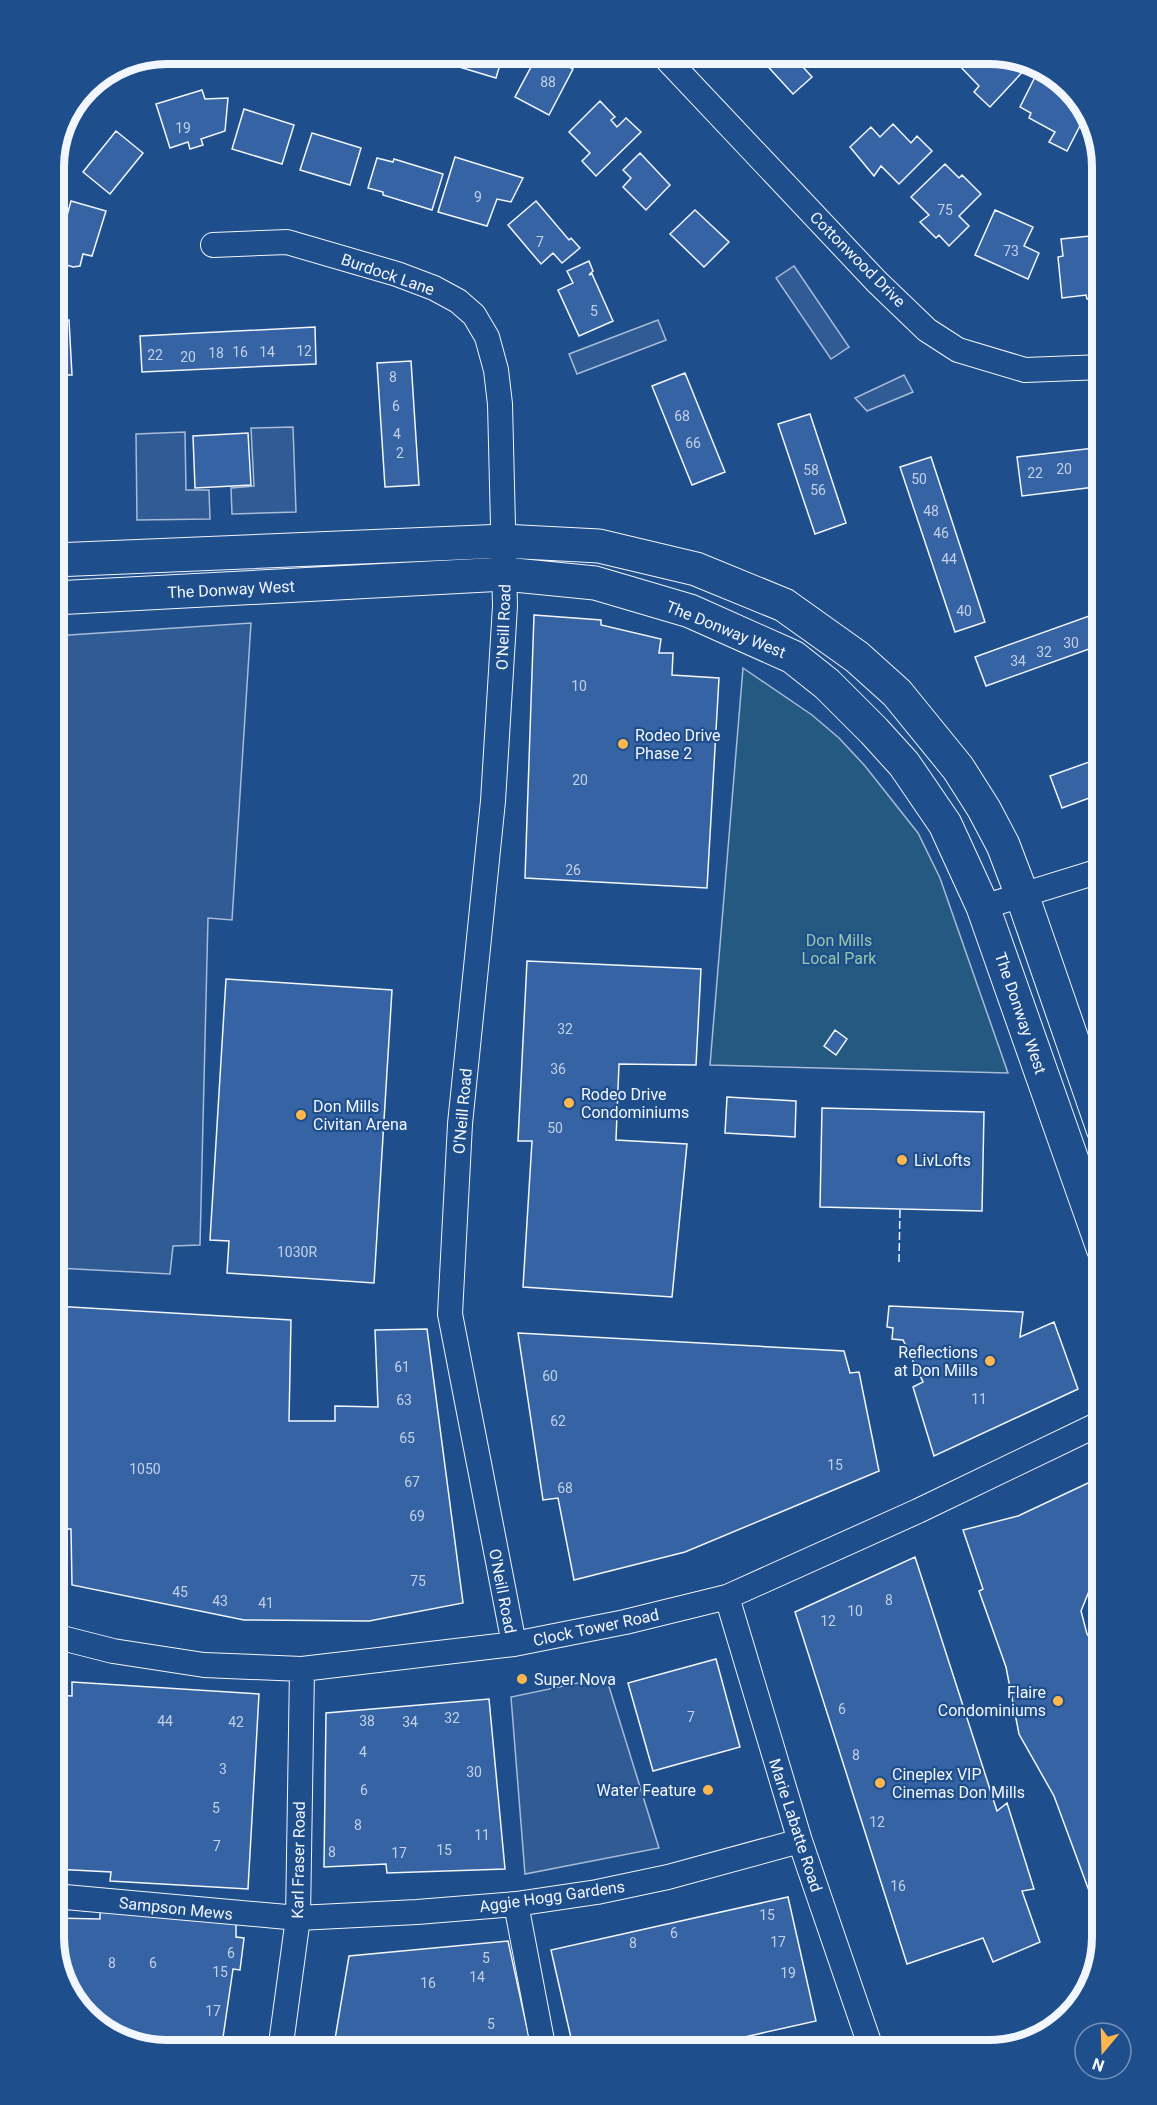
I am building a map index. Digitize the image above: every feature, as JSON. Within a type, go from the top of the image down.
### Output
[{"type":"street","name":"Cottonwood Drive","points":[[672,65],[877,282],[927,330],[958,350],[1025,370],[1092,367]]},
{"type":"street","name":"Burdock Lane","points":[[213,245],[287,242],[397,274],[434,288],[458,301],[474,315],[487,337],[496,370],[500,404],[505,574]]},
{"type":"street","points":[[65,560],[505,541],[600,546],[696,569],[784,605],[878,675],[938,741],[984,809],[1003,845],[1022,895],[1092,1097]]},
{"type":"street","name":"The Donway West","points":[[65,597],[505,574],[606,586],[690,611],[793,657],[852,707],[904,764],[945,824],[983,907],[1092,1216]]},
{"type":"street","name":"O'Neill Road","points":[[505,574],[493,801],[460,1124],[450,1314],[514,1644]]},
{"type":"street","points":[[983,907],[1092,873]]},
{"type":"street","points":[[1068,1147],[1092,1138]]},
{"type":"street","name":"Clock Tower Road","points":[[64,1639],[113,1652],[204,1665],[302,1669],[514,1644],[625,1622],[727,1597],[918,1511],[1092,1427]]},
{"type":"street","name":"Marie Labatte Road","points":[[727,1597],[800,1841],[868,2040]]},
{"type":"street","name":"Karl Fraser Road","points":[[281,2040],[298,1918],[302,1669]]},
{"type":"street","name":"Aggie Hogg Gardens","points":[[298,1918],[516,1904],[644,1882],[800,1841]]},
{"type":"street","name":"Sampson Mews","points":[[64,1897],[298,1918]]},
{"type":"street","points":[[516,1904],[542,2040]]},
{"type":"green space","name":"Don Mills Local Park","points":[[743,668],[812,715],[839,738],[865,766],[918,833],[940,878],[1008,1073],[710,1065]]},
{"type":"shaded area","points":[[794,266],[849,347],[831,359],[776,278]]},
{"type":"shaded area","points":[[658,320],[666,340],[577,374],[569,354]]},
{"type":"shaded area","points":[[904,375],[913,392],[867,411],[855,398]]},
{"type":"shaded area","points":[[293,427],[296,512],[232,514],[231,488],[254,486],[251,428]]},
{"type":"shaded area","points":[[185,432],[186,490],[209,490],[210,519],[137,520],[136,434]]},
{"type":"shaded area","points":[[251,623],[232,920],[208,918],[200,1245],[173,1246],[170,1274],[64,1268],[65,635]]},
{"type":"shaded area","points":[[606,1677],[659,1848],[525,1874],[511,1697]]},
{"type":"building","points":[[450,64],[500,64],[496,78]]},
{"type":"building","points":[[532,64],[565,64],[573,69],[549,115],[515,97]]},
{"type":"building","points":[[766,65],[805,65],[803,67],[812,77],[793,94]]},
{"type":"building","points":[[959,65],[1010,66],[1024,70],[990,107],[974,92],[979,86]]},
{"type":"building","points":[[1035,77],[1057,90],[1082,122],[1067,151],[1049,142],[1055,132],[1029,118],[1031,113],[1020,107]]},
{"type":"building","points":[[202,90],[205,99],[228,98],[225,131],[201,139],[203,145],[190,149],[188,142],[170,148],[156,104]]},
{"type":"building","points":[[600,101],[615,117],[611,120],[617,127],[626,118],[641,132],[596,176],[582,161],[590,153],[569,132]]},
{"type":"building","points":[[244,109],[294,125],[282,164],[232,149]]},
{"type":"building","points":[[893,124],[911,143],[917,136],[932,151],[899,184],[881,166],[874,176],[850,147],[871,127],[880,137]]},
{"type":"building","points":[[116,131],[143,153],[110,194],[83,172]]},
{"type":"building","points":[[312,133],[361,148],[350,185],[300,170]]},
{"type":"building","points":[[640,153],[670,185],[646,210],[623,187],[631,178],[623,170]]},
{"type":"building","points":[[455,157],[523,178],[511,202],[497,199],[487,226],[438,212]]},
{"type":"building","points":[[377,158],[393,162],[394,159],[443,174],[432,210],[368,188]]},
{"type":"building","points":[[945,164],[959,178],[962,175],[981,194],[959,216],[969,226],[949,246],[939,235],[936,238],[920,222],[929,215],[911,197]]},
{"type":"building","points":[[71,201],[106,211],[92,256],[83,254],[80,266],[65,264],[65,223]]},
{"type":"building","points":[[536,201],[569,240],[571,238],[580,248],[562,263],[553,253],[541,264],[508,225]]},
{"type":"building","points":[[695,210],[729,242],[704,267],[670,234]]},
{"type":"building","points":[[995,210],[1033,227],[1024,246],[1039,253],[1028,279],[975,255]]},
{"type":"building","points":[[1092,236],[1092,299],[1087,299],[1086,295],[1062,298],[1058,257],[1063,256],[1061,239]]},
{"type":"building","points":[[589,261],[593,271],[589,275],[592,274],[613,321],[579,336],[558,290],[573,283],[567,271]]},
{"type":"building","points":[[65,320],[69,320],[72,375],[65,375]]},
{"type":"building","points":[[315,327],[316,364],[142,372],[140,336]]},
{"type":"building","points":[[411,361],[419,485],[385,487],[377,363]]},
{"type":"building","points":[[685,373],[725,472],[692,485],[652,386]]},
{"type":"building","points":[[810,414],[846,523],[815,534],[778,424]]},
{"type":"building","points":[[248,433],[251,485],[195,488],[193,436]]},
{"type":"building","points":[[1092,448],[1092,487],[1022,496],[1017,457]]},
{"type":"building","points":[[931,457],[985,622],[955,632],[900,467]]},
{"type":"building","name":"Rodeo Drive Phase 2","points":[[534,615],[601,620],[601,625],[661,639],[659,653],[673,653],[672,675],[719,678],[707,888],[525,878]]},
{"type":"building","points":[[1092,615],[1092,648],[986,686],[975,657]]},
{"type":"building","points":[[1092,761],[1092,797],[1062,808],[1050,776]]},
{"type":"building","name":"Rodeo Drive Condominiums","points":[[527,961],[701,969],[696,1065],[619,1064],[616,1140],[687,1144],[672,1297],[523,1287],[532,1141],[518,1141]]},
{"type":"building","name":"Don Mills Civitan Arena","points":[[226,979],[392,990],[374,1283],[227,1273],[229,1241],[210,1240]]},
{"type":"building","points":[[835,1030],[847,1039],[836,1055],[824,1046]]},
{"type":"building","points":[[727,1097],[796,1101],[795,1137],[725,1133]]},
{"type":"building","name":"LivLofts","points":[[822,1108],[984,1112],[982,1211],[820,1207]]},
{"type":"building","name":"Reflections at Don Mills","points":[[889,1306],[1023,1312],[1020,1337],[1054,1322],[1078,1389],[934,1456],[913,1387],[923,1382],[903,1340],[892,1339],[893,1328],[887,1327]]},
{"type":"building","points":[[64,1307],[291,1320],[289,1421],[335,1421],[335,1406],[378,1407],[375,1330],[427,1329],[463,1603],[369,1621],[244,1620],[72,1585],[71,1529],[64,1529]]},
{"type":"building","points":[[518,1333],[844,1351],[850,1373],[859,1372],[879,1471],[685,1552],[574,1580],[558,1498],[543,1500]]},
{"type":"building","name":"Flaire Condominiums","points":[[1092,1481],[1092,1584],[1081,1611],[1087,1634],[1092,1641],[1092,1899],[1054,1796],[1019,1734],[1006,1667],[979,1591],[983,1589],[963,1530],[1018,1516]]},
{"type":"building","points":[[915,1557],[997,1811],[1007,1803],[1034,1889],[1022,1891],[1040,1942],[993,1962],[983,1938],[907,1964],[795,1612]]},
{"type":"building","points":[[716,1659],[740,1747],[653,1771],[628,1683]]},
{"type":"building","points":[[72,1682],[259,1694],[248,1889],[110,1881],[111,1872],[64,1870],[64,1696],[72,1696]]},
{"type":"building","points":[[489,1699],[505,1869],[387,1873],[386,1864],[324,1867],[326,1713]]},
{"type":"building","points":[[788,1897],[816,2021],[731,2040],[571,2040],[551,1950]]},
{"type":"building","points":[[100,1908],[236,1919],[236,1937],[244,1938],[240,1970],[233,1969],[223,2040],[147,2039],[122,2030],[95,2010],[78,1989],[72,1977],[66,1958],[64,1918],[100,1919]]},
{"type":"building","points":[[508,1941],[530,2040],[335,2040],[349,1956]]},
{"type":"fence","points":[[899,1262],[900,1209]]},
{"type":"place","name":"Rodeo Drive Phase 2","points":[[623,744]]},
{"type":"place","name":"Rodeo Drive Condominiums","points":[[569,1103]]},
{"type":"place","name":"Don Mills Civitan Arena","points":[[301,1115]]},
{"type":"place","name":"LivLofts","points":[[902,1160]]},
{"type":"place","name":"Reflections at Don Mills","points":[[990,1361]]},
{"type":"place","name":"Super Nova","points":[[522,1679]]},
{"type":"place","name":"Flaire Condominiums","points":[[1058,1701]]},
{"type":"place","name":"Cineplex VIP Cinemas Don Mills","points":[[880,1783]]},
{"type":"place","name":"Water Feature","points":[[708,1790]]}]
